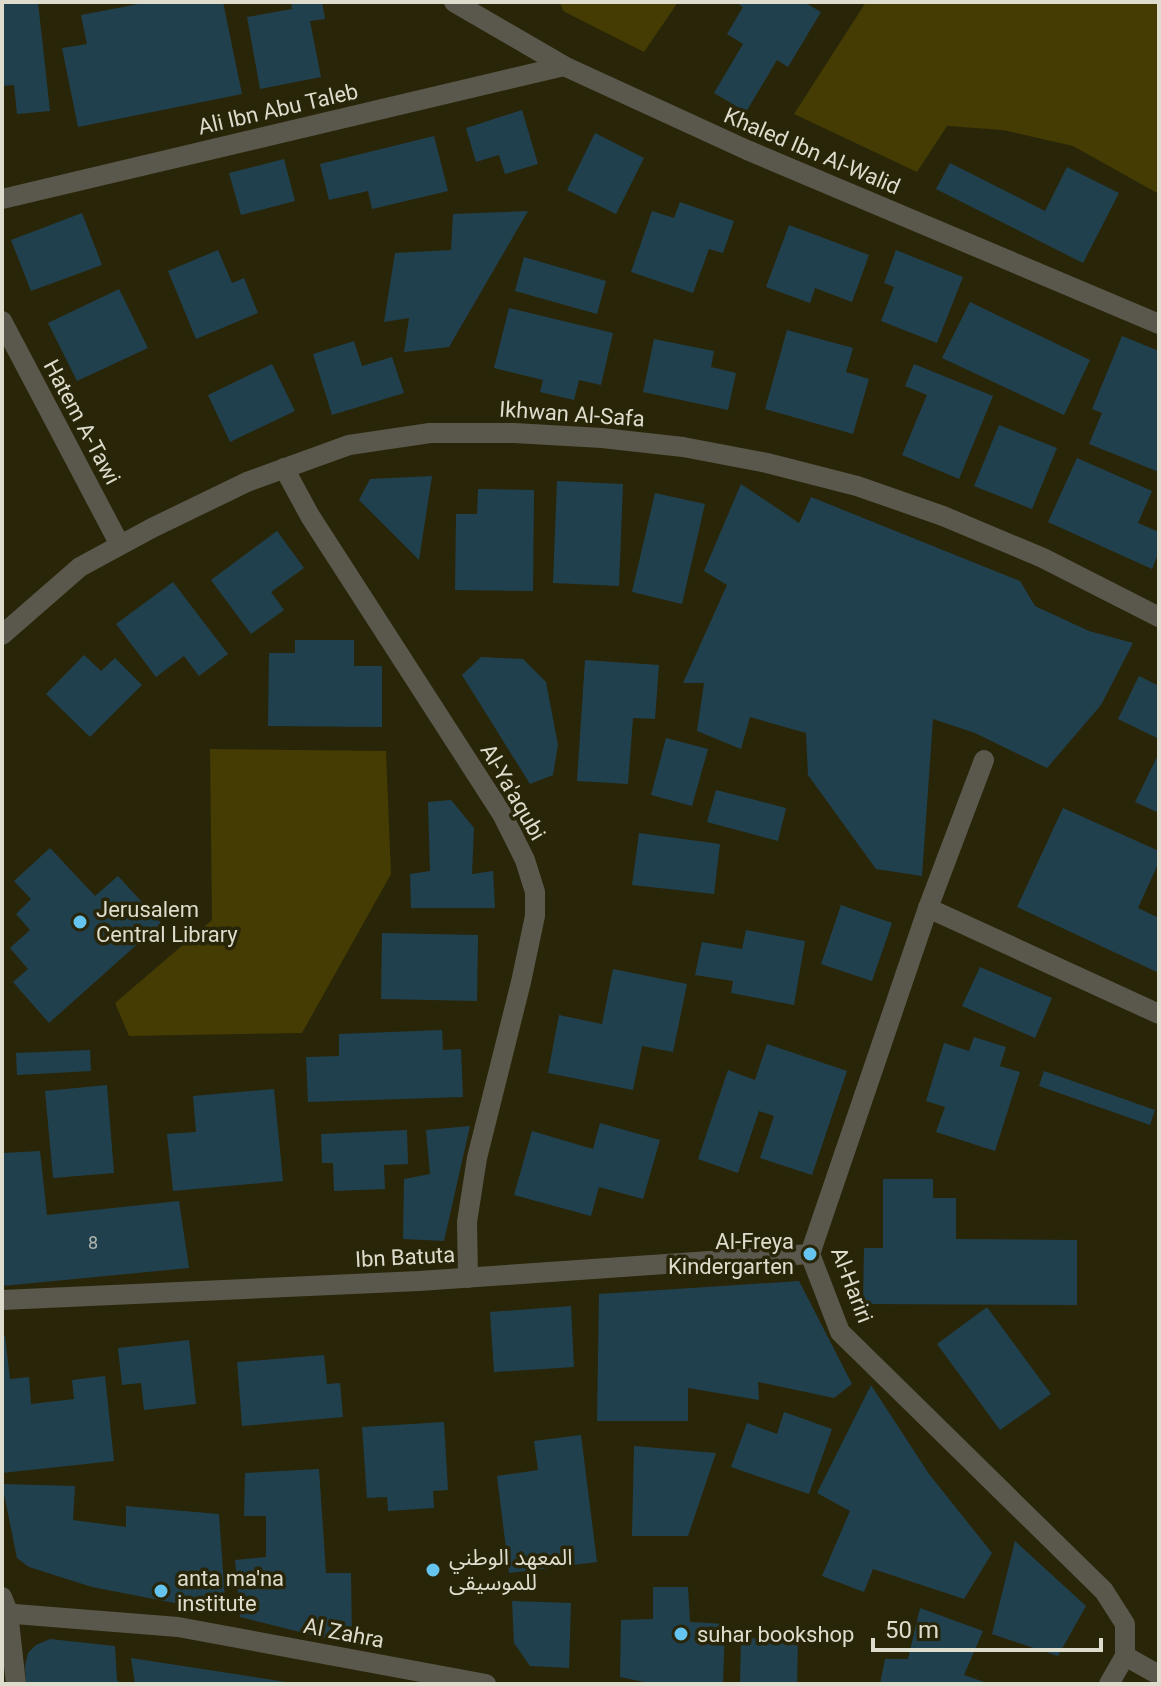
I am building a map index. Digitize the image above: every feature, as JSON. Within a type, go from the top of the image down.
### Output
[{"type":"street","name":"Khaled Ibn Al-Walid","points":[[454,2],[564,66],[747,150],[1159,324]]},
{"type":"street","name":"Ali Ibn Abu Taleb","points":[[2,199],[564,66]]},
{"type":"street","name":"Hatem A-Tawi","points":[[2,321],[120,545]]},
{"type":"street","name":"Ikhwan Al-Safa","points":[[2,635],[80,567],[247,482],[349,445],[430,433],[543,434],[683,447],[767,463],[857,486],[943,516],[1043,558],[1159,617]]},
{"type":"street","name":"Al-Ya'aqubi","points":[[284,468],[318,529],[502,814],[525,860],[535,892],[535,916],[521,982],[477,1158],[467,1222],[468,1278]]},
{"type":"street","name":"Al-Hariri","points":[[984,760],[928,908],[810,1254],[840,1332],[1104,1591],[1125,1624],[1125,1656]]},
{"type":"street","points":[[928,908],[1159,1014]]},
{"type":"street","name":"Ibn Batuta","points":[[2,1300],[468,1278],[810,1254]]},
{"type":"street","points":[[4,1607],[16,1684]]},
{"type":"street","name":"Al Zahra","points":[[4,1607],[178,1627],[486,1684]]},
{"type":"street","points":[[1109,1684],[1125,1656],[1159,1675]]},
{"type":"shaded area","points":[[560,2],[678,2],[644,52],[563,11]]},
{"type":"shaded area","points":[[866,2],[1159,2],[1159,194],[1073,146],[1003,130],[947,126],[917,172],[794,114]]},
{"type":"shaded area","points":[[210,749],[386,751],[391,874],[302,1033],[129,1036],[115,1003],[212,920]]},
{"type":"building","points":[[2,2],[38,2],[50,111],[17,114],[14,85],[2,86]]},
{"type":"building","points":[[149,2],[223,2],[242,94],[78,127],[62,48],[87,44],[81,15]]},
{"type":"building","points":[[291,2],[322,2],[325,19],[310,21],[321,77],[260,89],[247,17],[292,9]]},
{"type":"building","points":[[735,2],[804,2],[821,12],[788,67],[777,60],[746,112],[714,93],[743,44],[727,34],[743,7]]},
{"type":"building","points":[[522,110],[538,164],[505,174],[499,155],[476,162],[466,128]]},
{"type":"building","points":[[595,133],[644,158],[616,214],[567,190]]},
{"type":"building","points":[[434,136],[448,191],[372,209],[368,191],[329,200],[320,164]]},
{"type":"building","points":[[284,159],[295,201],[241,215],[229,173]]},
{"type":"building","points":[[950,163],[1045,211],[1067,167],[1119,193],[1083,263],[936,189]]},
{"type":"building","points":[[680,202],[734,221],[723,253],[709,249],[693,293],[631,272],[652,211],[674,218]]},
{"type":"building","points":[[528,211],[449,347],[404,352],[409,318],[384,322],[395,253],[451,250],[453,214]]},
{"type":"building","points":[[82,213],[102,265],[31,291],[11,240]]},
{"type":"building","points":[[789,225],[869,255],[852,302],[815,288],[810,303],[766,287]]},
{"type":"building","points":[[218,250],[232,283],[244,278],[258,313],[196,339],[168,271]]},
{"type":"building","points":[[896,250],[963,277],[937,343],[881,321],[894,287],[884,283]]},
{"type":"building","points":[[524,257],[606,281],[597,314],[515,291]]},
{"type":"building","points":[[119,289],[148,348],[77,381],[48,323]]},
{"type":"building","points":[[970,302],[1090,360],[1064,415],[942,358]]},
{"type":"building","points":[[509,308],[613,333],[601,385],[579,380],[574,400],[540,392],[543,380],[494,368]]},
{"type":"building","points":[[787,330],[853,348],[846,372],[869,379],[853,434],[765,409]]},
{"type":"building","points":[[1122,336],[1159,351],[1159,472],[1089,444],[1102,413],[1092,409]]},
{"type":"building","points":[[654,339],[714,351],[711,367],[736,373],[728,410],[643,392]]},
{"type":"building","points":[[354,341],[362,366],[392,357],[404,393],[332,415],[313,354]]},
{"type":"building","points":[[272,364],[295,411],[230,442],[208,395]]},
{"type":"building","points":[[914,364],[993,396],[959,479],[902,455],[927,395],[905,386]]},
{"type":"building","points":[[999,425],[1057,448],[1032,509],[974,486]]},
{"type":"building","points":[[1077,458],[1152,491],[1138,523],[1159,532],[1159,552],[1152,569],[1048,522]]},
{"type":"building","points":[[432,476],[419,560],[359,500],[370,479]]},
{"type":"building","points":[[557,481],[623,484],[619,586],[553,583]]},
{"type":"building","points":[[741,484],[799,523],[811,497],[1020,581],[1035,606],[1089,631],[1133,643],[1101,705],[1047,768],[975,733],[933,719],[922,876],[876,869],[808,775],[806,733],[750,717],[741,749],[697,731],[704,683],[683,683],[727,585],[704,571]]},
{"type":"building","points":[[478,489],[534,490],[533,591],[455,590],[456,514],[477,514]]},
{"type":"building","points":[[655,493],[705,504],[682,604],[632,592]]},
{"type":"building","points":[[277,531],[304,568],[271,592],[284,610],[251,634],[211,580]]},
{"type":"building","points":[[173,582],[228,654],[199,676],[184,656],[156,677],[116,624]]},
{"type":"building","points":[[295,640],[354,640],[354,666],[382,666],[382,727],[268,726],[269,653],[295,653]]},
{"type":"building","points":[[84,655],[101,671],[115,658],[142,685],[90,737],[46,694]]},
{"type":"building","points":[[481,657],[523,659],[546,682],[558,745],[553,775],[530,784],[462,675]]},
{"type":"building","points":[[585,660],[659,665],[655,719],[633,718],[628,784],[577,781]]},
{"type":"building","points":[[1139,676],[1159,686],[1159,739],[1118,719]]},
{"type":"building","points":[[666,738],[708,749],[692,806],[651,795]]},
{"type":"building","points":[[1159,753],[1159,813],[1135,802]]},
{"type":"building","points":[[716,790],[786,808],[778,841],[707,822]]},
{"type":"building","points":[[451,800],[474,828],[472,874],[493,871],[495,908],[411,908],[410,874],[430,871],[428,802]]},
{"type":"building","points":[[1063,808],[1159,851],[1159,862],[1138,908],[1159,918],[1159,973],[1017,907]]},
{"type":"building","points":[[639,833],[720,844],[714,894],[632,885]]},
{"type":"building","points":[[50,848],[95,896],[118,876],[161,923],[49,1023],[13,982],[28,969],[10,948],[30,930],[16,914],[31,899],[14,881]]},
{"type":"building","points":[[841,905],[892,923],[872,981],[821,964]]},
{"type":"building","points":[[746,930],[805,941],[794,1005],[731,993],[733,981],[695,975],[702,942],[742,949]]},
{"type":"building","points":[[382,933],[478,935],[477,1001],[381,999]]},
{"type":"building","points":[[980,967],[1052,998],[1035,1038],[962,1006]]},
{"type":"building","points":[[613,969],[687,984],[673,1052],[642,1046],[633,1090],[548,1073],[559,1015],[602,1024]]},
{"type":"building","points":[[442,1030],[443,1050],[461,1049],[463,1097],[308,1102],[306,1057],[339,1056],[339,1034]]},
{"type":"building","points":[[974,1037],[1006,1047],[1000,1066],[1020,1072],[995,1151],[936,1132],[945,1107],[926,1101],[944,1043],[969,1051]]},
{"type":"building","points":[[767,1044],[847,1071],[812,1175],[760,1158],[774,1116],[759,1111],[738,1173],[698,1159],[728,1070],[755,1080]]},
{"type":"building","points":[[90,1050],[91,1071],[17,1075],[16,1053]]},
{"type":"building","points":[[1044,1071],[1155,1110],[1150,1125],[1039,1086]]},
{"type":"building","points":[[107,1085],[114,1173],[53,1178],[45,1091]]},
{"type":"building","points":[[274,1089],[283,1181],[173,1191],[167,1134],[196,1132],[193,1096]]},
{"type":"building","points":[[600,1123],[660,1140],[643,1199],[599,1187],[591,1216],[514,1195],[532,1131],[593,1149]]},
{"type":"building","points":[[470,1126],[444,1241],[403,1239],[404,1179],[430,1174],[426,1130]]},
{"type":"building","points":[[407,1130],[408,1164],[384,1165],[385,1189],[334,1191],[333,1163],[322,1163],[321,1134]]},
{"type":"building","points":[[40,1151],[47,1215],[179,1201],[189,1268],[2,1286],[3,1153]]},
{"type":"building","points":[[883,1179],[933,1179],[933,1198],[956,1198],[956,1239],[1077,1240],[1077,1305],[863,1304],[864,1248],[883,1248]]},
{"type":"building","points":[[799,1281],[852,1384],[834,1398],[758,1382],[759,1400],[688,1388],[688,1421],[597,1421],[599,1294]]},
{"type":"building","points":[[571,1306],[574,1367],[494,1372],[490,1312]]},
{"type":"building","points":[[987,1307],[1051,1394],[1000,1430],[937,1344]]},
{"type":"building","points":[[2,1336],[5,1336],[10,1379],[29,1377],[31,1404],[74,1399],[72,1380],[105,1376],[114,1461],[2,1473]]},
{"type":"building","points":[[189,1340],[196,1404],[144,1410],[141,1383],[122,1385],[118,1348]]},
{"type":"building","points":[[324,1355],[327,1384],[340,1383],[343,1417],[242,1426],[237,1362]]},
{"type":"building","points":[[871,1385],[929,1474],[992,1553],[964,1599],[873,1569],[864,1592],[822,1576],[850,1511],[817,1493]]},
{"type":"building","points":[[784,1412],[832,1429],[809,1494],[731,1467],[747,1423],[777,1434]]},
{"type":"building","points":[[444,1422],[448,1490],[433,1491],[434,1508],[388,1511],[387,1497],[367,1498],[362,1427]]},
{"type":"building","points":[[581,1435],[597,1562],[509,1573],[497,1476],[538,1470],[534,1441]]},
{"type":"building","points":[[634,1446],[716,1453],[688,1536],[632,1536]]},
{"type":"building","points":[[319,1469],[326,1573],[351,1573],[352,1645],[240,1617],[235,1560],[266,1557],[266,1516],[244,1516],[245,1473]]},
{"type":"building","points":[[2,1484],[75,1486],[73,1520],[126,1527],[126,1506],[219,1514],[226,1613],[92,1587],[29,1567],[17,1558]]},
{"type":"building","points":[[1015,1541],[1086,1606],[1058,1656],[992,1634]]},
{"type":"building","points":[[653,1587],[688,1587],[690,1622],[725,1624],[723,1684],[654,1684],[620,1677],[621,1620],[653,1619]]},
{"type":"building","points":[[512,1601],[571,1603],[569,1668],[530,1666],[514,1643]]},
{"type":"building","points":[[920,1608],[983,1631],[964,1675],[990,1684],[880,1684],[885,1659],[908,1659]]},
{"type":"building","points":[[741,1638],[798,1640],[797,1684],[740,1684]]},
{"type":"building","points":[[50,1639],[115,1646],[117,1680],[122,1684],[26,1684],[28,1653],[36,1645]]},
{"type":"building","points":[[131,1658],[286,1682],[286,1684],[135,1684]]},
{"type":"place","name":"Jerusalem Central Library","points":[[80,922]]},
{"type":"place","name":"Al-Freya Kindergarten","points":[[810,1254]]},
{"type":"place","name":"المعهد الوطني للموسيقى","points":[[433,1570]]},
{"type":"place","name":"anta ma'na institute","points":[[161,1591]]},
{"type":"place","name":"suhar bookshop","points":[[681,1634]]}]
